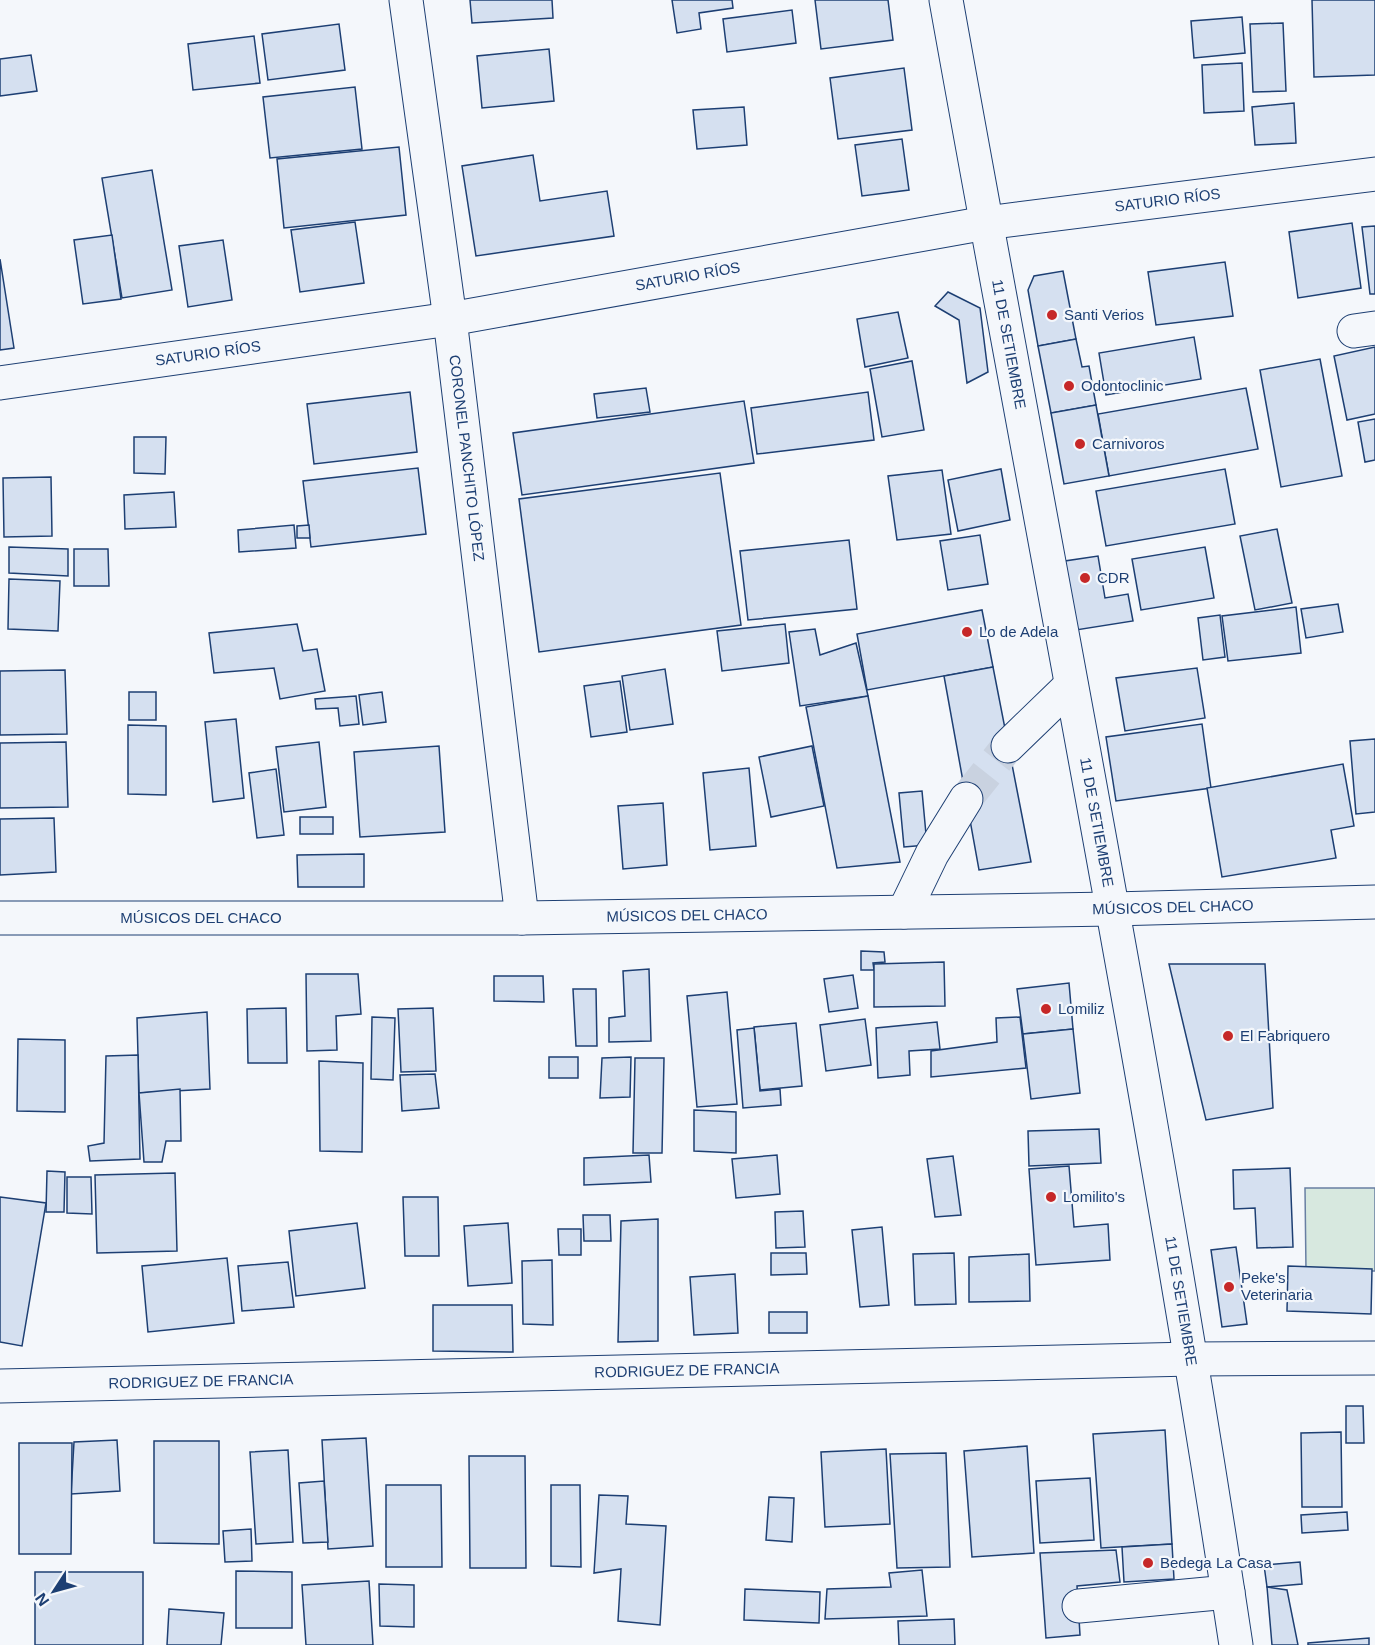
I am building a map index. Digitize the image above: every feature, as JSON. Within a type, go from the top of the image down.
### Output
[{"type":"street","name":"CORONEL PANCHITO LÓPEZ","points":[[406,0],[450,319],[522,918]]},
{"type":"street","name":"11 DE SETIEMBRE","points":[[946,0],[1113,909],[1192,1359],[1236,1645]]},
{"type":"street","name":"SATURIO RÍOS","points":[[0,383],[450,319],[986,223],[1375,174]]},
{"type":"street","points":[[1008,746],[1071,685]]},
{"type":"street","points":[[904,912],[932,854],[966,799]]},
{"type":"street","name":"MÚSICOS DEL CHACO","points":[[0,918],[522,918],[1113,909],[1375,902]]},
{"type":"street","name":"RODRIGUEZ DE FRANCIA","points":[[0,1386],[1192,1359],[1375,1358]]},
{"type":"street","points":[[1079,1606],[1228,1592]]},
{"type":"shaded area","points":[[1305,1188],[1375,1188],[1375,1271],[1306,1271]]},
{"type":"building","points":[[470,0],[552,0],[553,18],[472,23]]},
{"type":"building","points":[[672,0],[732,0],[733,8],[699,13],[701,29],[677,33]]},
{"type":"building","points":[[815,0],[888,0],[893,40],[821,49]]},
{"type":"building","points":[[1312,0],[1375,0],[1375,75],[1314,77]]},
{"type":"building","points":[[792,10],[796,43],[727,52],[723,19]]},
{"type":"building","points":[[1242,17],[1245,53],[1194,58],[1191,21]]},
{"type":"building","points":[[1283,23],[1286,91],[1253,92],[1250,24]]},
{"type":"building","points":[[339,24],[345,70],[268,80],[262,34]]},
{"type":"building","points":[[254,36],[260,83],[193,90],[188,44]]},
{"type":"building","points":[[549,49],[554,101],[482,108],[477,56]]},
{"type":"building","points":[[31,55],[37,91],[0,96],[0,59]]},
{"type":"building","points":[[1242,63],[1244,111],[1204,113],[1202,65]]},
{"type":"building","points":[[904,68],[912,130],[838,139],[830,78]]},
{"type":"building","points":[[355,87],[362,149],[270,158],[263,97]]},
{"type":"building","points":[[1294,103],[1296,143],[1255,145],[1252,107]]},
{"type":"building","points":[[744,107],[747,145],[697,149],[693,110]]},
{"type":"building","points":[[902,139],[909,190],[862,196],[855,145]]},
{"type":"building","points":[[399,147],[406,215],[284,228],[277,159]]},
{"type":"building","points":[[533,155],[540,201],[607,191],[614,236],[476,256],[462,166]]},
{"type":"building","points":[[152,170],[172,290],[122,298],[102,178]]},
{"type":"building","points":[[355,222],[364,283],[300,292],[291,230]]},
{"type":"building","points":[[1352,223],[1361,288],[1298,298],[1289,232]]},
{"type":"building","points":[[1375,226],[1375,294],[1370,294],[1362,227]]},
{"type":"building","points":[[112,235],[121,299],[83,304],[74,240]]},
{"type":"building","points":[[223,240],[232,300],[188,307],[179,246]]},
{"type":"building","points":[[0,259],[14,348],[0,350]]},
{"type":"building","points":[[1225,262],[1233,316],[1156,325],[1148,272]]},
{"type":"building","name":"Santi Verios","points":[[1063,271],[1076,339],[1038,346],[1028,290],[1034,276]]},
{"type":"building","points":[[948,292],[980,308],[988,372],[967,383],[959,320],[935,306]]},
{"type":"building","points":[[898,312],[908,358],[865,367],[857,319]]},
{"type":"building","points":[[1194,337],[1201,379],[1106,395],[1099,353]]},
{"type":"building","name":"Odontoclinic","points":[[1076,339],[1082,367],[1089,366],[1096,405],[1051,413],[1038,346]]},
{"type":"building","points":[[1375,347],[1375,414],[1347,420],[1334,356]]},
{"type":"building","points":[[1320,359],[1342,476],[1281,487],[1260,370]]},
{"type":"building","points":[[912,361],[924,430],[882,437],[870,369]]},
{"type":"building","points":[[646,388],[650,412],[597,418],[594,394]]},
{"type":"building","points":[[1246,388],[1258,449],[1109,476],[1098,414]]},
{"type":"building","points":[[410,392],[417,452],[314,464],[307,404]]},
{"type":"building","points":[[868,392],[874,440],[757,454],[751,408]]},
{"type":"building","points":[[744,401],[754,463],[522,495],[513,433]]},
{"type":"building","name":"Carnivoros","points":[[1096,405],[1109,476],[1064,484],[1051,413]]},
{"type":"building","points":[[1375,419],[1375,460],[1365,462],[1358,422]]},
{"type":"building","points":[[134,437],[166,437],[165,474],[134,473]]},
{"type":"building","points":[[418,468],[426,534],[311,547],[303,481]]},
{"type":"building","points":[[1001,469],[1010,520],[958,531],[948,480]]},
{"type":"building","points":[[1225,469],[1235,524],[1106,546],[1096,491]]},
{"type":"building","points":[[942,470],[951,534],[897,540],[888,476]]},
{"type":"building","points":[[720,473],[741,625],[539,652],[519,499]]},
{"type":"building","points":[[51,477],[52,536],[4,537],[3,478]]},
{"type":"building","points":[[174,492],[176,527],[125,529],[124,495]]},
{"type":"building","points":[[294,525],[296,548],[239,552],[238,530]]},
{"type":"building","points":[[309,525],[310,538],[297,538],[297,526]]},
{"type":"building","points":[[1277,529],[1292,603],[1255,610],[1240,536]]},
{"type":"building","points":[[980,535],[988,584],[948,590],[940,541]]},
{"type":"building","points":[[849,540],[857,609],[748,620],[740,551]]},
{"type":"building","points":[[9,547],[68,549],[68,576],[9,573]]},
{"type":"building","points":[[1205,547],[1214,598],[1141,610],[1132,559]]},
{"type":"building","points":[[74,549],[108,549],[109,586],[74,586]]},
{"type":"building","name":"CDR","points":[[1098,556],[1105,598],[1128,594],[1133,621],[1076,630],[1065,561]]},
{"type":"building","points":[[9,579],[60,581],[58,631],[8,629]]},
{"type":"building","points":[[1338,604],[1343,632],[1306,638],[1301,609]]},
{"type":"building","points":[[1296,607],[1301,653],[1228,661],[1222,616]]},
{"type":"building","points":[[982,610],[993,667],[867,690],[857,634]]},
{"type":"building","points":[[1220,615],[1225,657],[1203,660],[1198,618]]},
{"type":"building","points":[[297,624],[303,651],[317,649],[325,691],[280,699],[274,668],[214,673],[209,633]]},
{"type":"building","points":[[785,624],[789,663],[722,671],[717,631]]},
{"type":"building","points":[[815,629],[820,655],[856,643],[868,696],[800,706],[789,632]]},
{"type":"building","points":[[993,667],[1031,862],[979,870],[944,676]]},
{"type":"building","points":[[1197,668],[1205,718],[1125,731],[1116,678]]},
{"type":"building","points":[[665,669],[673,724],[630,730],[622,676]]},
{"type":"building","points":[[65,670],[67,734],[0,735],[0,671]]},
{"type":"building","points":[[620,681],[627,732],[591,737],[584,686]]},
{"type":"building","points":[[129,692],[156,692],[156,720],[129,720]]},
{"type":"building","points":[[382,692],[386,722],[363,725],[359,695]]},
{"type":"building","points":[[356,696],[359,724],[340,726],[338,708],[316,709],[315,699]]},
{"type":"building","points":[[868,696],[900,862],[837,868],[806,707]]},
{"type":"building","points":[[236,719],[244,798],[213,802],[205,722]]},
{"type":"building","points":[[1202,724],[1211,788],[1116,801],[1106,737]]},
{"type":"building","points":[[128,725],[166,726],[166,795],[128,794]]},
{"type":"building","points":[[1375,739],[1375,812],[1356,814],[1350,741]]},
{"type":"building","points":[[66,742],[68,807],[0,808],[0,743]]},
{"type":"building","points":[[319,742],[326,807],[284,812],[276,747]]},
{"type":"building","points":[[439,746],[445,832],[360,837],[354,752]]},
{"type":"building","points":[[812,746],[824,806],[771,817],[759,757]]},
{"type":"building","points":[[1343,764],[1354,826],[1331,830],[1336,858],[1222,877],[1207,788]]},
{"type":"building","points":[[749,768],[756,846],[710,850],[703,773]]},
{"type":"building","points":[[276,769],[284,835],[257,838],[249,773]]},
{"type":"building","points":[[922,791],[927,845],[904,847],[899,793]]},
{"type":"building","points":[[663,803],[667,865],[623,869],[618,806]]},
{"type":"building","points":[[300,817],[333,817],[333,834],[300,834]]},
{"type":"building","points":[[54,818],[56,872],[0,875],[0,819]]},
{"type":"building","points":[[364,854],[364,887],[298,887],[297,855]]},
{"type":"building","points":[[861,951],[884,952],[885,962],[873,963],[874,970],[861,970]]},
{"type":"building","points":[[944,962],[945,1006],[874,1007],[874,964]]},
{"type":"building","name":"El Fabriquero","points":[[1169,964],[1265,964],[1273,1108],[1206,1120]]},
{"type":"building","points":[[649,969],[651,1041],[609,1042],[609,1018],[625,1016],[623,971]]},
{"type":"building","points":[[306,974],[358,974],[361,1014],[336,1016],[337,1050],[307,1051]]},
{"type":"building","points":[[853,975],[858,1008],[829,1012],[824,979]]},
{"type":"building","points":[[494,976],[543,976],[544,1002],[494,1001]]},
{"type":"building","name":"Lomiliz","points":[[1069,983],[1073,1029],[1023,1034],[1017,989]]},
{"type":"building","points":[[573,989],[596,989],[597,1046],[576,1046]]},
{"type":"building","points":[[727,992],[737,1104],[697,1107],[687,996]]},
{"type":"building","points":[[286,1008],[287,1063],[248,1063],[247,1009]]},
{"type":"building","points":[[433,1008],[436,1071],[401,1072],[398,1009]]},
{"type":"building","points":[[207,1012],[210,1089],[139,1093],[137,1018]]},
{"type":"building","points":[[372,1017],[395,1018],[393,1080],[371,1079]]},
{"type":"building","points":[[1020,1017],[1026,1068],[931,1077],[931,1051],[997,1042],[996,1018]]},
{"type":"building","points":[[865,1019],[871,1065],[826,1071],[820,1025]]},
{"type":"building","points":[[937,1022],[940,1049],[909,1051],[910,1075],[878,1078],[876,1028]]},
{"type":"building","points":[[796,1023],[802,1086],[760,1090],[754,1027]]},
{"type":"building","points":[[754,1028],[760,1091],[780,1089],[781,1105],[743,1108],[737,1030]]},
{"type":"building","points":[[1073,1029],[1080,1093],[1031,1099],[1023,1034]]},
{"type":"building","points":[[18,1039],[65,1040],[65,1112],[17,1111]]},
{"type":"building","points":[[138,1055],[140,1159],[90,1161],[88,1146],[104,1143],[106,1056]]},
{"type":"building","points":[[549,1057],[578,1057],[578,1078],[549,1078]]},
{"type":"building","points":[[631,1057],[630,1097],[600,1098],[602,1058]]},
{"type":"building","points":[[635,1058],[664,1058],[662,1153],[633,1153]]},
{"type":"building","points":[[319,1061],[363,1063],[362,1152],[320,1151]]},
{"type":"building","points":[[435,1074],[439,1108],[402,1111],[400,1075]]},
{"type":"building","points":[[180,1089],[181,1141],[166,1141],[162,1162],[144,1162],[139,1093]]},
{"type":"building","points":[[694,1110],[736,1112],[736,1153],[694,1151]]},
{"type":"building","points":[[1099,1129],[1101,1163],[1029,1166],[1028,1131]]},
{"type":"building","points":[[649,1155],[651,1182],[584,1185],[584,1158]]},
{"type":"building","points":[[777,1155],[780,1194],[736,1198],[732,1159]]},
{"type":"building","points":[[953,1156],[961,1215],[935,1217],[927,1159]]},
{"type":"building","name":"Lomilito's","points":[[1069,1166],[1074,1227],[1108,1224],[1110,1260],[1036,1265],[1029,1169]]},
{"type":"building","points":[[1290,1168],[1293,1247],[1257,1248],[1255,1208],[1234,1209],[1233,1170]]},
{"type":"building","points":[[47,1171],[65,1172],[64,1212],[46,1212]]},
{"type":"building","points":[[175,1173],[177,1251],[97,1253],[95,1175]]},
{"type":"building","points":[[67,1177],[91,1177],[92,1214],[67,1213]]},
{"type":"building","points":[[0,1197],[46,1203],[22,1346],[0,1342]]},
{"type":"building","points":[[403,1197],[438,1197],[439,1256],[405,1256]]},
{"type":"building","points":[[803,1211],[805,1247],[776,1248],[775,1212]]},
{"type":"building","points":[[583,1215],[610,1215],[611,1241],[584,1241]]},
{"type":"building","points":[[658,1219],[658,1341],[618,1342],[621,1221]]},
{"type":"building","points":[[357,1223],[365,1288],[296,1296],[289,1231]]},
{"type":"building","points":[[508,1223],[512,1283],[468,1286],[464,1226]]},
{"type":"building","points":[[882,1227],[889,1305],[860,1307],[852,1230]]},
{"type":"building","points":[[558,1229],[581,1229],[581,1255],[559,1255]]},
{"type":"building","name":"Peke's Veterinaria","points":[[1236,1247],[1247,1324],[1222,1327],[1211,1250]]},
{"type":"building","points":[[771,1253],[806,1253],[807,1274],[771,1275]]},
{"type":"building","points":[[954,1253],[956,1304],[915,1305],[913,1254]]},
{"type":"building","points":[[1029,1254],[1030,1301],[969,1302],[969,1257]]},
{"type":"building","points":[[227,1258],[234,1323],[148,1332],[142,1266]]},
{"type":"building","points":[[552,1260],[553,1325],[523,1324],[522,1261]]},
{"type":"building","points":[[288,1262],[294,1307],[242,1311],[238,1266]]},
{"type":"building","points":[[1288,1266],[1372,1269],[1371,1314],[1287,1311]]},
{"type":"building","points":[[735,1274],[738,1333],[694,1335],[690,1277]]},
{"type":"building","points":[[433,1305],[512,1305],[513,1352],[433,1351]]},
{"type":"building","points":[[769,1312],[807,1312],[807,1333],[769,1333]]},
{"type":"building","points":[[1346,1406],[1363,1406],[1364,1443],[1346,1443]]},
{"type":"building","points":[[1165,1430],[1172,1544],[1101,1548],[1093,1434]]},
{"type":"building","points":[[1341,1432],[1342,1507],[1302,1507],[1301,1433]]},
{"type":"building","points":[[366,1438],[373,1546],[328,1549],[322,1440]]},
{"type":"building","points":[[117,1440],[120,1491],[71,1494],[74,1442]]},
{"type":"building","points":[[154,1441],[219,1441],[219,1544],[154,1543]]},
{"type":"building","points":[[19,1443],[72,1443],[71,1554],[19,1554]]},
{"type":"building","points":[[1027,1446],[1034,1553],[972,1557],[964,1451]]},
{"type":"building","points":[[886,1449],[890,1524],[825,1527],[821,1452]]},
{"type":"building","points":[[288,1450],[293,1542],[256,1544],[250,1452]]},
{"type":"building","points":[[946,1453],[950,1567],[897,1568],[890,1454]]},
{"type":"building","points":[[469,1456],[525,1456],[526,1568],[470,1568]]},
{"type":"building","points":[[1090,1478],[1094,1540],[1040,1543],[1036,1481]]},
{"type":"building","points":[[324,1481],[328,1542],[303,1543],[299,1483]]},
{"type":"building","points":[[386,1485],[441,1485],[442,1567],[386,1567]]},
{"type":"building","points":[[551,1485],[580,1485],[581,1567],[551,1566]]},
{"type":"building","points":[[599,1495],[628,1496],[626,1524],[666,1526],[660,1625],[618,1621],[621,1569],[594,1573]]},
{"type":"building","points":[[769,1497],[794,1498],[792,1542],[766,1540]]},
{"type":"building","points":[[1347,1512],[1348,1530],[1302,1533],[1301,1515]]},
{"type":"building","points":[[251,1529],[252,1561],[225,1562],[223,1531]]},
{"type":"building","name":"Bedega La Casa","points":[[1172,1544],[1174,1579],[1124,1582],[1122,1547]]},
{"type":"building","points":[[1116,1550],[1120,1582],[1077,1586],[1080,1635],[1046,1638],[1040,1553]]},
{"type":"building","points":[[1300,1562],[1302,1584],[1267,1587],[1264,1565]]},
{"type":"building","points":[[922,1570],[927,1616],[825,1619],[827,1589],[891,1587],[889,1573]]},
{"type":"building","points":[[236,1571],[292,1572],[292,1628],[236,1628]]},
{"type":"building","points":[[35,1572],[143,1572],[143,1645],[35,1645]]},
{"type":"building","points":[[369,1581],[373,1645],[306,1645],[302,1585]]},
{"type":"building","points":[[379,1584],[414,1585],[414,1627],[380,1626]]},
{"type":"building","points":[[1267,1587],[1287,1590],[1298,1645],[1272,1645]]},
{"type":"building","points":[[745,1589],[820,1592],[819,1623],[744,1620]]},
{"type":"building","points":[[169,1609],[224,1613],[221,1645],[167,1645]]},
{"type":"building","points":[[954,1619],[955,1645],[899,1645],[898,1621]]},
{"type":"building","points":[[1369,1638],[1369,1645],[1308,1645],[1308,1643]]},
{"type":"tunnel","points":[[966,799],[1008,746]]},
{"type":"place","name":"Santi Verios","points":[[1052,315]]},
{"type":"place","name":"Odontoclinic","points":[[1069,386]]},
{"type":"place","name":"Carnivoros","points":[[1080,444]]},
{"type":"place","name":"CDR","points":[[1085,578]]},
{"type":"place","name":"Lo de Adela","points":[[967,632]]},
{"type":"place","name":"Lomiliz","points":[[1046,1009]]},
{"type":"place","name":"El Fabriquero","points":[[1228,1036]]},
{"type":"place","name":"Lomilito's","points":[[1051,1197]]},
{"type":"place","name":"Peke's Veterinaria","points":[[1229,1287]]},
{"type":"place","name":"Bedega La Casa","points":[[1148,1563]]}]
